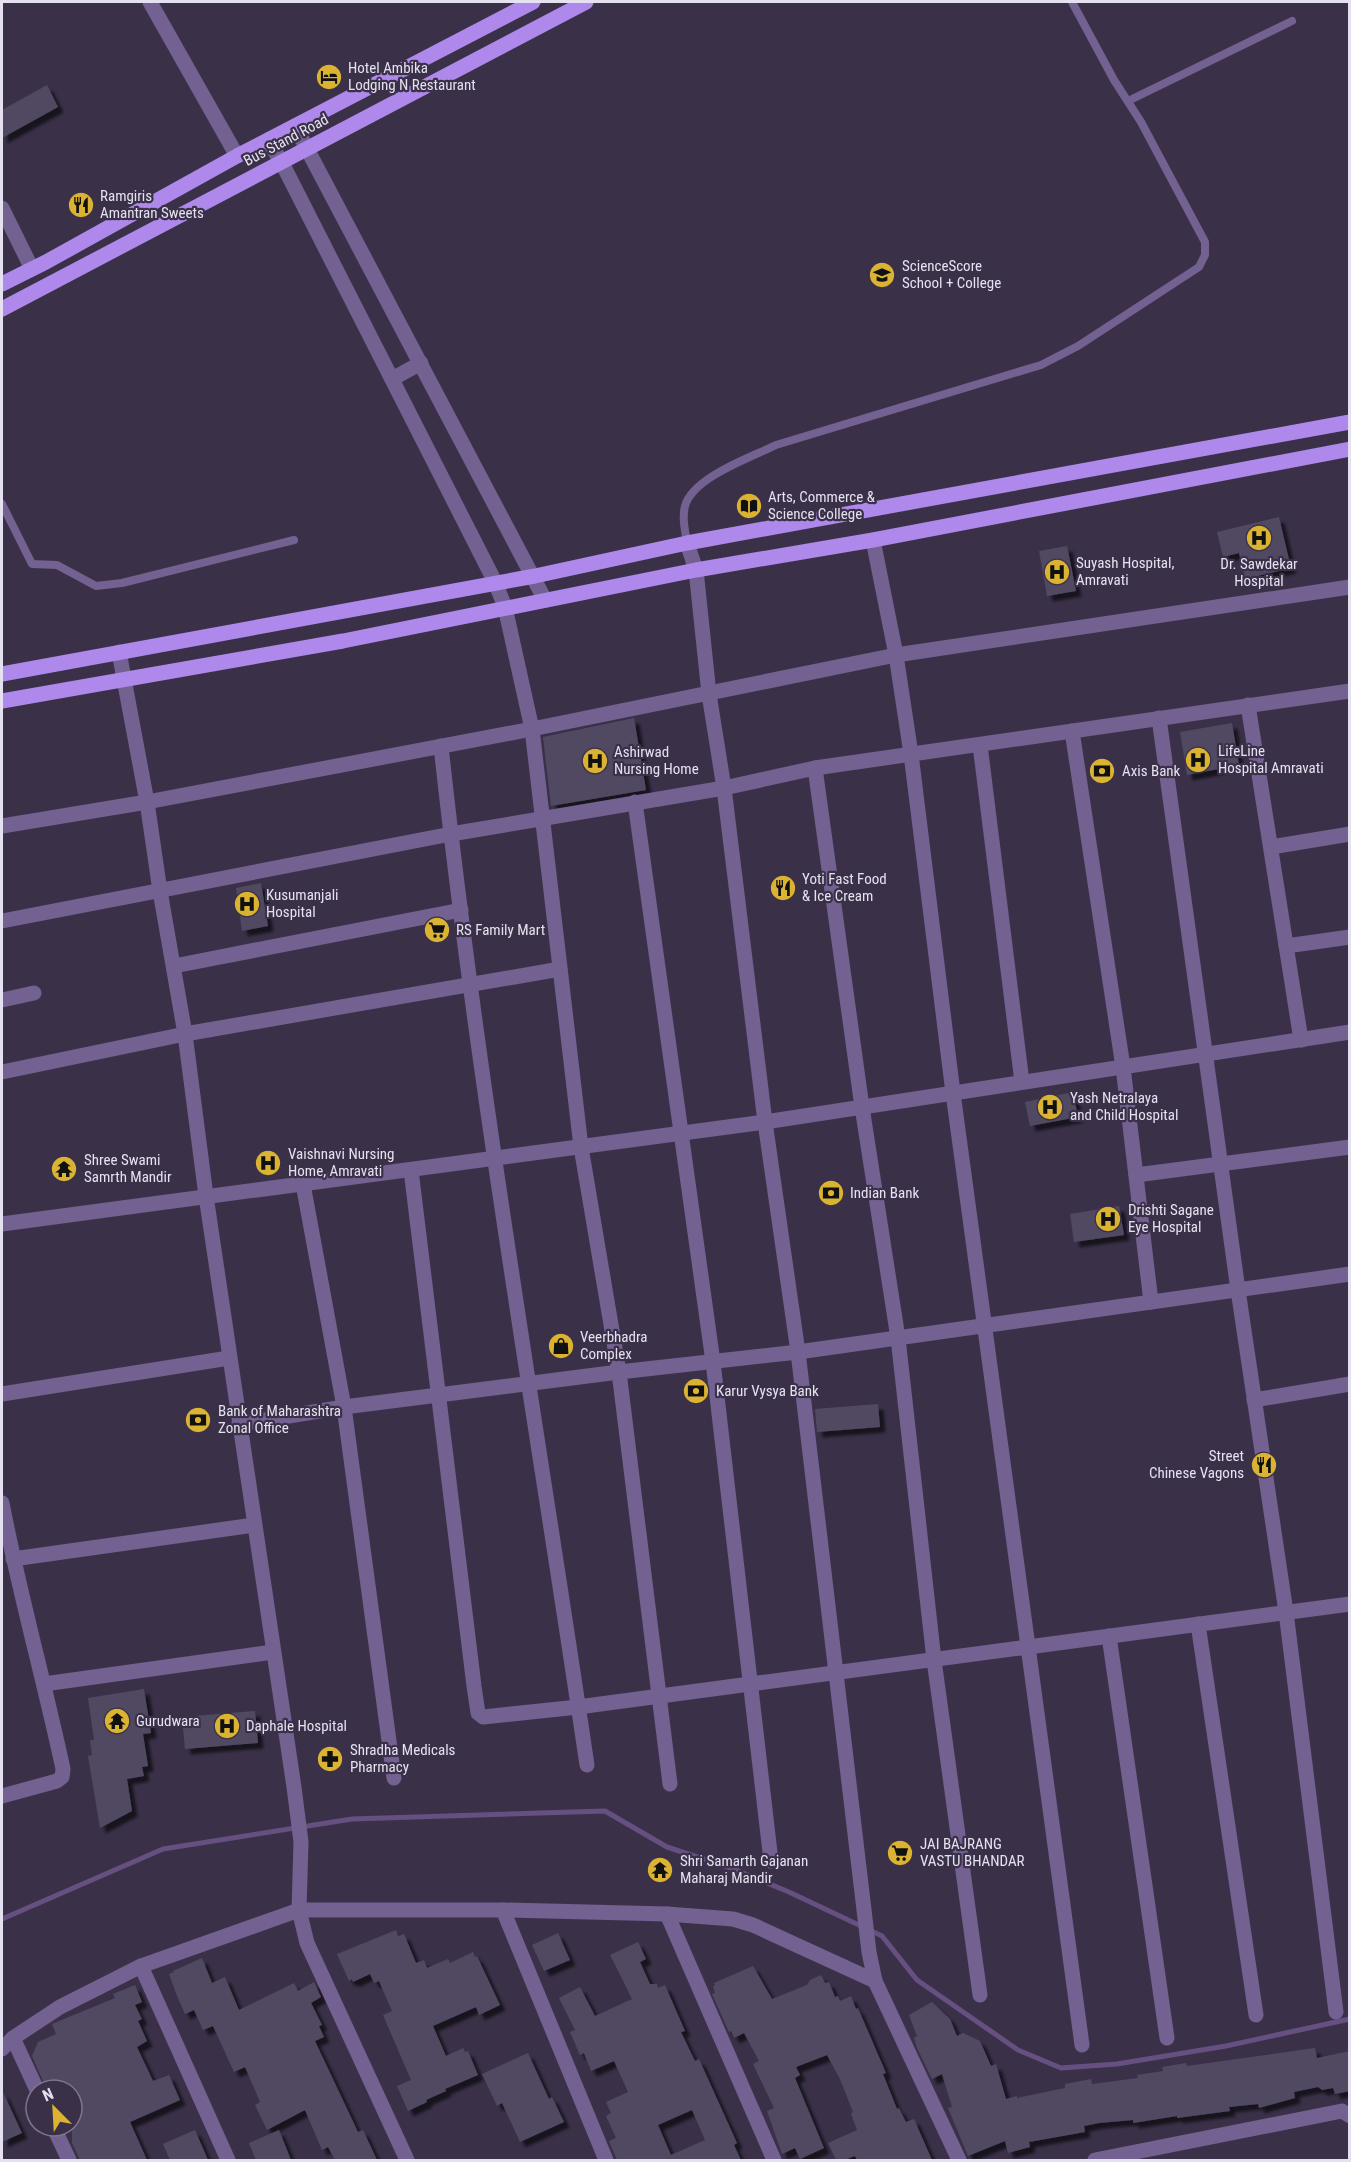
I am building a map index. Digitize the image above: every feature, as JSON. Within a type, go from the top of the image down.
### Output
[{"type":"main road","name":"Bus Stand Road","points":[[2,284],[237,156],[533,2]]},
{"type":"main road","name":"Bus Stand Road","points":[[2,309],[586,2]]},
{"type":"main road","points":[[2,674],[535,576],[687,543],[1350,422]]},
{"type":"main road","points":[[2,701],[343,641],[696,570],[873,540],[1350,449]]},
{"type":"street","points":[[150,2],[237,156]]},
{"type":"street","points":[[295,126],[535,576],[545,600]]},
{"type":"street","points":[[268,140],[282,163],[495,582],[505,608],[532,729],[580,1147],[619,1372],[670,1784]]},
{"type":"street","points":[[2,208],[32,269]]},
{"type":"street","points":[[392,379],[421,363]]},
{"type":"street","points":[[873,540],[896,655],[911,754],[952,1093],[1082,2045]]},
{"type":"street","points":[[687,543],[696,570],[709,694],[724,788],[765,1122],[798,1352],[869,1952],[875,1982],[959,2160]]},
{"type":"street","points":[[2,826],[147,802],[532,729],[896,655],[1350,587]]},
{"type":"street","points":[[119,652],[147,802],[185,1034],[229,1358],[294,1787],[301,1842],[299,1910],[307,1943],[407,2160]]},
{"type":"street","points":[[2,921],[542,817],[724,788],[815,768],[1350,691]]},
{"type":"street","points":[[1248,705],[1301,1040]]},
{"type":"street","points":[[1159,718],[1204,1054],[1286,1612],[1336,2012]]},
{"type":"street","points":[[1072,731],[1123,1067],[1152,1302]]},
{"type":"street","points":[[980,745],[1022,1082]]},
{"type":"street","points":[[441,746],[471,984],[528,1384],[587,1765]]},
{"type":"street","points":[[815,768],[862,1107],[898,1338],[934,1660],[980,1995]]},
{"type":"street","points":[[634,802],[713,1362],[771,1861]]},
{"type":"street","points":[[1270,847],[1350,834]]},
{"type":"street","points":[[174,966],[461,910]]},
{"type":"street","points":[[1286,946],[1350,937]]},
{"type":"street","points":[[2,1072],[185,1034],[560,969]]},
{"type":"street","points":[[2,1000],[34,993]]},
{"type":"street","points":[[2,1224],[765,1122],[1350,1032]]},
{"type":"street","points":[[1136,1175],[1350,1147]]},
{"type":"street","points":[[411,1170],[478,1713],[483,1718],[1350,1604]]},
{"type":"street","points":[[303,1184],[344,1407],[394,1778]]},
{"type":"street","points":[[239,1424],[344,1407],[798,1352],[1350,1274]]},
{"type":"street","points":[[2,1394],[229,1358]]},
{"type":"street","points":[[1254,1400],[1350,1384]]},
{"type":"street","points":[[2,1503],[63,1769],[62,1777],[57,1781],[2,1796]]},
{"type":"street","points":[[13,1559],[254,1525]]},
{"type":"street","points":[[1198,1624],[1256,2015]]},
{"type":"street","points":[[1108,1636],[1167,2038]]},
{"type":"street","points":[[45,1684],[273,1652]]},
{"type":"street","points":[[2,2049],[13,2038],[60,2007],[141,1966],[299,1910],[503,1910],[666,1914],[733,1919],[753,1925],[875,1982]]},
{"type":"street","points":[[503,1910],[606,2160]]},
{"type":"street","points":[[666,1914],[774,2160]]},
{"type":"street","points":[[141,1966],[228,2160]]},
{"type":"street","points":[[13,2038],[31,2078]]},
{"type":"street","points":[[1095,2160],[1342,2111],[1350,2116]]},
{"type":"street","points":[[59,2138],[69,2160]]},
{"type":"lane","points":[[687,543],[684,523],[685,505],[691,494],[708,479],[735,464],[776,445],[1041,365],[1078,346],[1199,267],[1205,255],[1205,242],[1072,2]]},
{"type":"lane","points":[[1128,101],[1292,21]]},
{"type":"lane","points":[[2,504],[32,564],[57,565],[96,586],[122,583],[294,540]]},
{"type":"building","points":[[47,85],[58,107],[2,138],[2,110]]},
{"type":"building","points":[[1279,517],[1291,568],[1245,579],[1239,553],[1223,557],[1217,532]]},
{"type":"building","points":[[1067,546],[1076,591],[1047,596],[1039,551]]},
{"type":"building","points":[[634,718],[646,790],[551,806],[543,737]]},
{"type":"building","points":[[1232,723],[1239,765],[1187,775],[1180,732]]},
{"type":"building","points":[[261,883],[268,926],[242,931],[236,888]]},
{"type":"building","points":[[1073,1092],[1078,1117],[1030,1126],[1025,1102]]},
{"type":"building","points":[[1119,1206],[1124,1235],[1074,1242],[1070,1214]]},
{"type":"building","points":[[878,1404],[880,1427],[817,1432],[815,1409]]},
{"type":"building","points":[[144,1689],[151,1733],[143,1734],[148,1766],[142,1767],[144,1776],[127,1779],[132,1811],[100,1828],[88,1756],[92,1755],[90,1740],[94,1740],[88,1698]]},
{"type":"building","points":[[255,1711],[258,1743],[185,1749],[182,1717]]},
{"type":"building","points":[[396,1930],[398,1936],[404,1934],[416,1963],[424,1960],[427,1968],[448,1959],[450,1963],[473,1952],[500,2005],[479,2015],[476,2007],[433,2026],[446,2056],[463,2048],[465,2052],[468,2051],[478,2075],[445,2089],[446,2091],[408,2111],[397,2086],[411,2080],[383,2015],[392,2011],[379,1981],[374,1983],[370,1974],[353,1982],[352,1979],[349,1981],[337,1954]]},
{"type":"building","points":[[558,1933],[570,1960],[544,1971],[532,1945]]},
{"type":"building","points":[[638,1942],[646,1959],[640,1962],[650,1984],[657,1984],[658,1988],[665,1985],[685,2031],[681,2032],[695,2061],[699,2059],[737,2143],[734,2145],[741,2160],[617,2160],[609,2141],[616,2138],[606,2116],[611,2113],[606,2102],[628,2092],[614,2061],[591,2071],[584,2053],[580,2055],[570,2032],[575,2030],[559,1998],[580,1987],[595,2016],[632,1999],[610,1955]],"holes":[[[692,2110],[705,2140],[671,2155],[658,2125]]]},
{"type":"building","points":[[202,1958],[212,1983],[225,1977],[239,2010],[294,1983],[298,1991],[314,1982],[321,1997],[311,2003],[322,2025],[319,2026],[324,2037],[315,2041],[358,2132],[363,2130],[377,2160],[335,2160],[328,2147],[322,2150],[305,2110],[267,2130],[255,2105],[260,2102],[245,2067],[234,2072],[213,2026],[203,2030],[194,2010],[185,2014],[177,1996],[169,1974]]},
{"type":"building","points":[[753,1966],[772,1999],[807,1985],[810,1980],[821,1975],[825,1983],[829,1982],[835,1997],[838,1996],[840,2001],[851,1996],[886,2073],[883,2074],[897,2109],[899,2108],[906,2122],[914,2119],[932,2160],[857,2160],[855,2156],[836,2160],[828,2143],[857,2130],[851,2114],[853,2112],[840,2079],[827,2055],[796,2067],[800,2075],[795,2078],[824,2148],[800,2159],[795,2148],[782,2154],[767,2111],[774,2108],[753,2064],[759,2061],[744,2033],[734,2038],[731,2031],[729,2032],[712,1994],[715,1993],[714,1983]]},
{"type":"building","points":[[135,1985],[142,2002],[135,2005],[142,2019],[138,2021],[147,2041],[137,2047],[153,2081],[169,2075],[180,2100],[130,2122],[147,2160],[80,2160],[72,2138],[84,2138],[84,2078],[42,2078],[32,2056],[38,2042],[56,2034],[52,2024],[115,1998],[113,1994]]},
{"type":"building","points":[[932,2002],[950,2019],[957,2036],[963,2033],[980,2041],[991,2066],[996,2064],[1006,2099],[1065,2088],[1065,2084],[1091,2079],[1092,2084],[1138,2078],[1137,2075],[1163,2071],[1162,2067],[1186,2063],[1187,2066],[1315,2048],[1317,2058],[1350,2051],[1350,2091],[1335,2094],[1333,2088],[1322,2090],[1318,2087],[1294,2092],[1295,2098],[1259,2108],[1258,2104],[1229,2107],[1230,2111],[1177,2118],[1177,2116],[1133,2123],[1133,2120],[1099,2123],[1084,2126],[1085,2132],[1029,2142],[1030,2147],[1008,2153],[1005,2141],[968,2156],[948,2108],[952,2107],[942,2074],[932,2079],[914,2038],[917,2036],[909,2015]]},
{"type":"building","points":[[528,2053],[549,2099],[552,2097],[564,2122],[520,2142],[502,2103],[497,2106],[482,2074]]},
{"type":"building","points":[[2,2090],[22,2133],[2,2142]]},
{"type":"building","points":[[195,2130],[208,2160],[170,2160],[163,2144]]},
{"type":"building","points":[[279,2130],[291,2160],[256,2160],[249,2143]]},
{"type":"waterway","points":[[2,1919],[163,1849],[352,1819],[605,1811],[667,1847],[731,1868],[789,1892],[882,1936],[917,1980],[1018,2050],[1061,2068],[1117,2064],[1226,2046],[1350,2019]]},
{"type":"place","name":"Hotel Ambika Lodging N Restaurant","points":[[329,77]]},
{"type":"place","name":"Ramgiris Amantran Sweets","points":[[81,205]]},
{"type":"place","name":"ScienceScore School + College","points":[[882,275]]},
{"type":"place","name":"Arts, Commerce & Science College","points":[[749,506]]},
{"type":"place","name":"Dr. Sawdekar Hospital","points":[[1259,538]]},
{"type":"place","name":"Suyash Hospital, Amravati","points":[[1057,572]]},
{"type":"place","name":"LifeLine Hospital Amravati","points":[[1198,760]]},
{"type":"place","name":"Ashirwad Nursing Home","points":[[595,761]]},
{"type":"place","name":"Axis Bank","points":[[1102,771]]},
{"type":"place","name":"Yoti Fast Food & Ice Cream","points":[[783,888]]},
{"type":"place","name":"Kusumanjali Hospital","points":[[247,904]]},
{"type":"place","name":"RS Family Mart","points":[[437,930]]},
{"type":"place","name":"Yash Netralaya and Child Hospital","points":[[1050,1107]]},
{"type":"place","name":"Vaishnavi Nursing Home, Amravati","points":[[268,1163]]},
{"type":"place","name":"Shree Swami Samrth Mandir","points":[[64,1169]]},
{"type":"place","name":"Indian Bank","points":[[831,1193]]},
{"type":"place","name":"Drishti Sagane Eye Hospital","points":[[1108,1219]]},
{"type":"place","name":"Veerbhadra Complex","points":[[561,1346]]},
{"type":"place","name":"Karur Vysya Bank","points":[[696,1391]]},
{"type":"place","name":"Bank of Maharashtra Zonal Office","points":[[198,1420]]},
{"type":"place","name":"Street Chinese Vagons","points":[[1264,1465]]},
{"type":"place","name":"Gurudwara","points":[[117,1721]]},
{"type":"place","name":"Daphale Hospital","points":[[227,1726]]},
{"type":"place","name":"Shradha Medicals Pharmacy","points":[[330,1759]]},
{"type":"place","name":"JAI BAJRANG VASTU BHANDAR","points":[[900,1853]]},
{"type":"place","name":"Shri Samarth Gajanan Maharaj Mandir","points":[[660,1870]]}]
